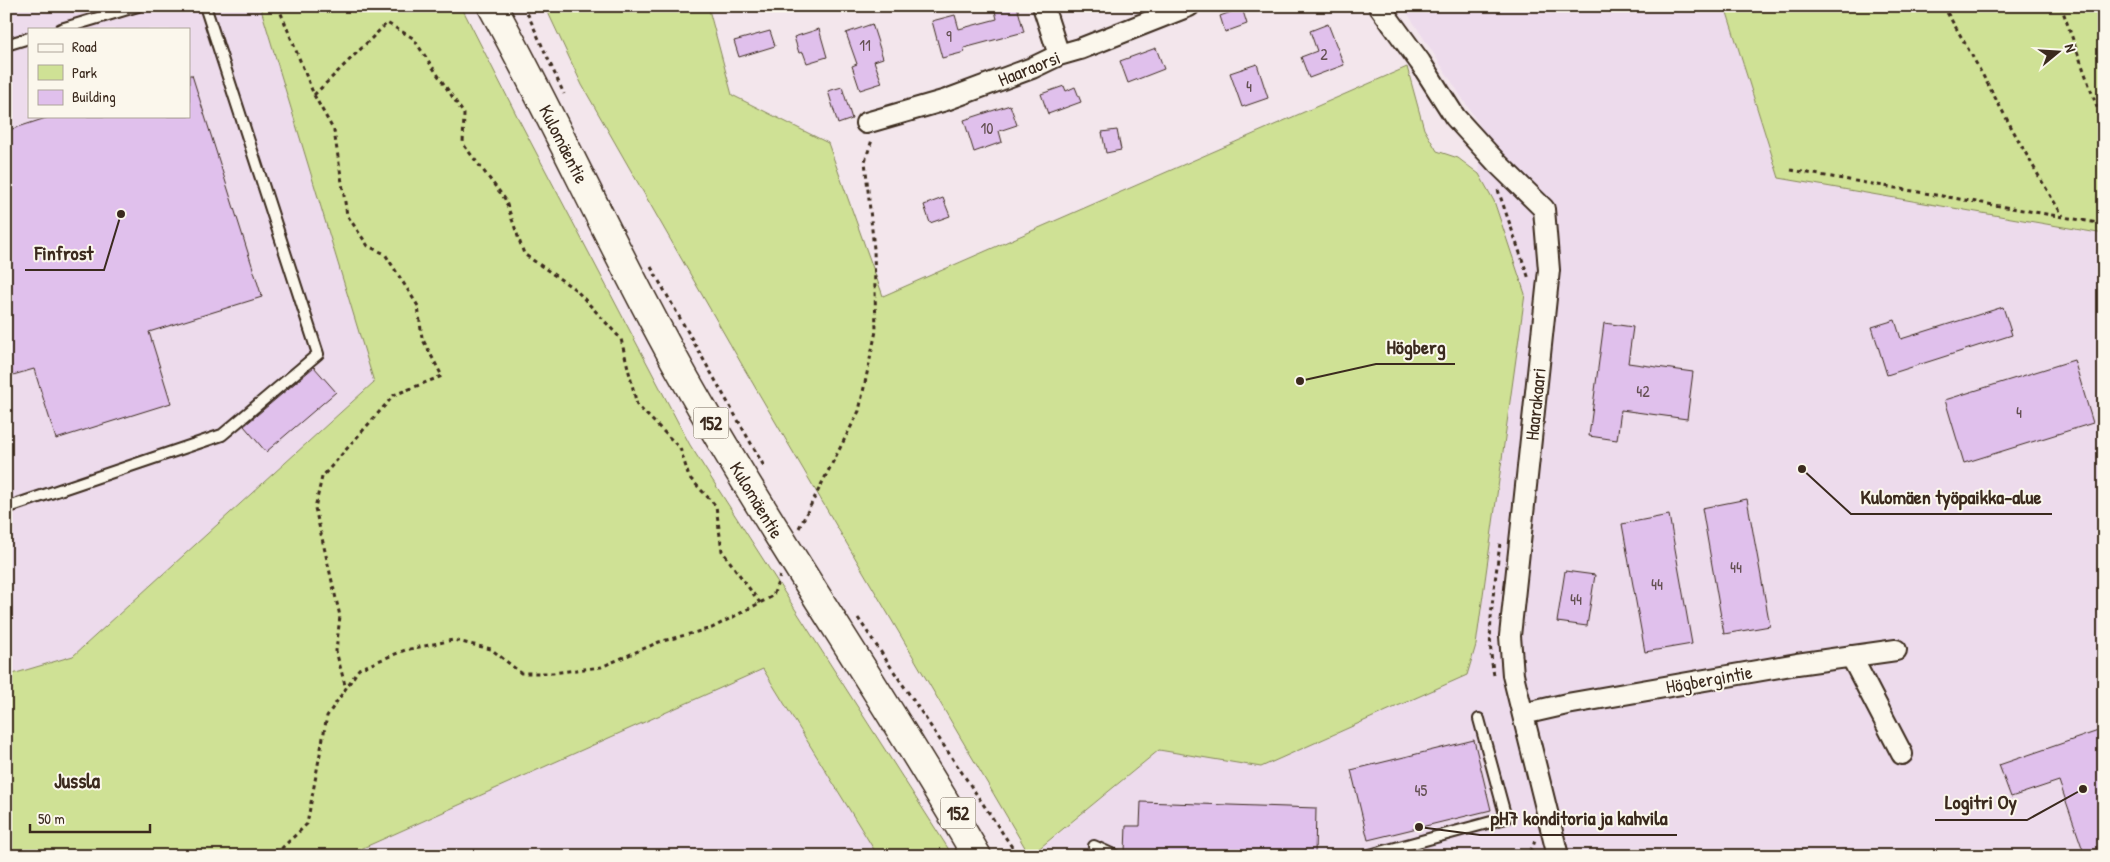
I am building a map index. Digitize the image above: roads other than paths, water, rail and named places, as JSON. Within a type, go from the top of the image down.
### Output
[{"type":"main road","name":"Kulomäentie","points":[[492,6],[522,61],[636,288],[685,378],[770,524],[927,769],[990,856]]},
{"type":"main road","name":"Kulomäentie","points":[[500,6],[522,61]]},
{"type":"main road","name":"Kulomäentie","points":[[927,769],[976,856]]},
{"type":"street","points":[[1043,6],[1059,55]]},
{"type":"street","name":"Haaraorsi","points":[[872,122],[946,100],[1189,6]]},
{"type":"street","name":"Haarakaari","points":[[1379,6],[1420,62],[1455,117],[1496,162],[1544,209],[1549,270],[1510,636],[1513,675],[1558,856]]},
{"type":"street","name":"Högbergintie","points":[[1523,714],[1567,704],[1896,650]]},
{"type":"street","points":[[1851,656],[1902,754]]},
{"type":"lane","points":[[64,28],[138,6]]},
{"type":"lane","points":[[6,508],[222,435],[318,354],[205,6]]},
{"type":"lane","points":[[6,45],[28,38]]},
{"type":"lane","points":[[1366,856],[1506,818],[1478,719]]},
{"type":"lane","points":[[1094,846],[1116,856]]},
{"type":"place","name":"Finfrost","points":[[121,214]]},
{"type":"place","name":"Högberg","points":[[1300,381]]},
{"type":"place","name":"Kulomäen työpaikka-alue","points":[[1802,469]]},
{"type":"place","name":"Logitri Oy","points":[[2083,789]]},
{"type":"place","name":"pH7 konditoria ja kahvila","points":[[1419,827]]},
{"type":"district","name":"Jussla","points":[[77,780]]}]
